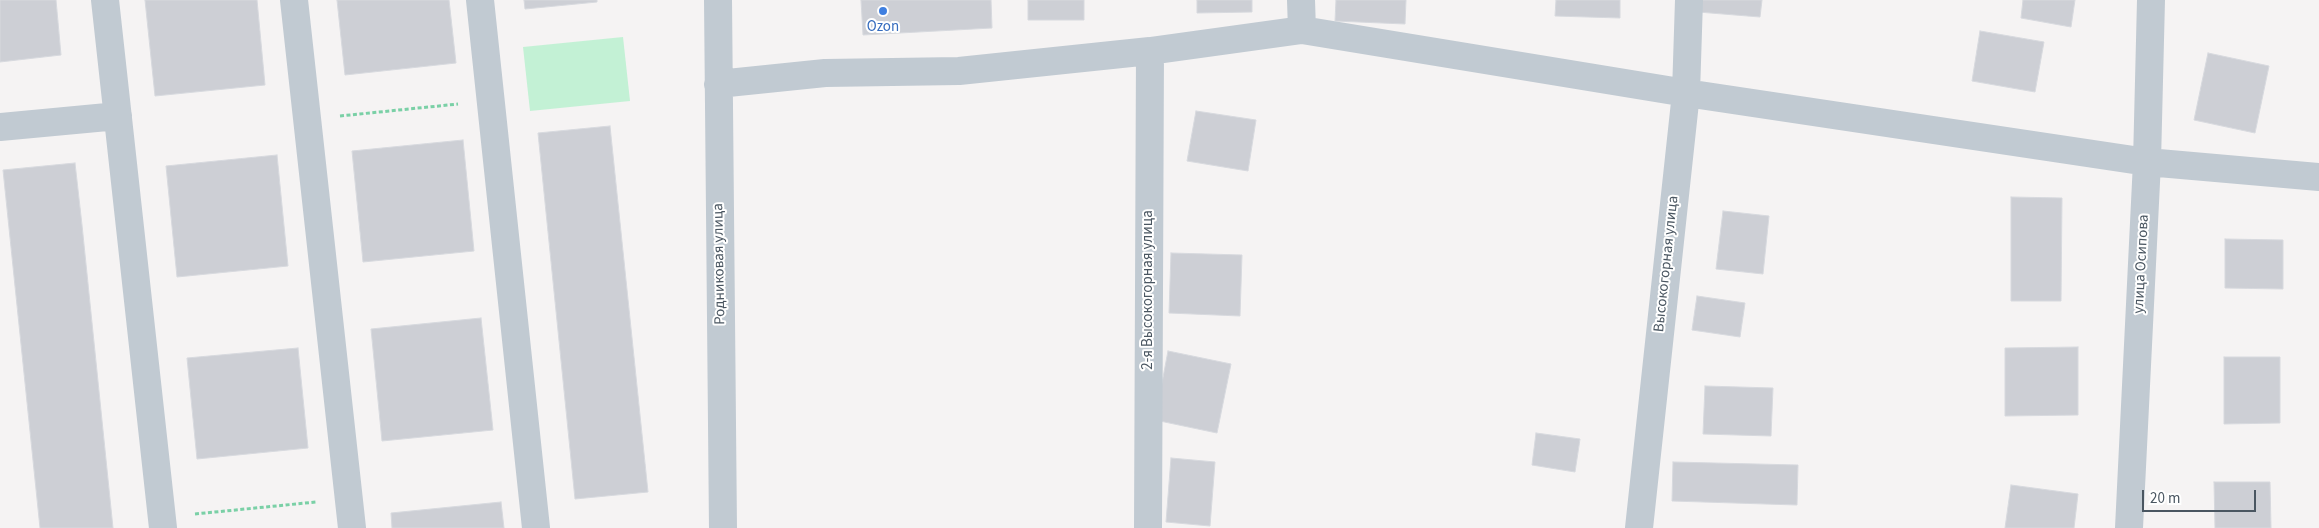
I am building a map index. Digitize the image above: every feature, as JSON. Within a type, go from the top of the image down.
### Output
[{"type":"street","points":[[105,0],[163,522]]},
{"type":"street","points":[[294,0],[352,528]]},
{"type":"street","points":[[480,0],[536,528]]},
{"type":"street","name":"Родниковая улица","points":[[718,0],[723,528]]},
{"type":"street","points":[[1301,0],[1302,30]]},
{"type":"street","name":"Высокогорная улица","points":[[1639,528],[1686,93],[1689,0]]},
{"type":"street","name":"улица Осипова","points":[[2129,528],[2147,162],[2151,0]]},
{"type":"street","points":[[718,84],[825,73],[959,71],[1150,52],[1302,30],[1686,93],[2147,162],[2319,177]]},
{"type":"street","name":"2-я Высокогорная улица","points":[[1148,528],[1150,52]]},
{"type":"street","points":[[0,126],[118,116]]},
{"type":"path","points":[[307,120],[491,101]]},
{"type":"path","points":[[163,522],[349,499]]},
{"type":"green space","points":[[623,37],[630,101],[530,111],[523,47]]},
{"type":"building","points":[[0,0],[56,0],[61,55],[0,62]]},
{"type":"building","points":[[145,0],[257,0],[265,85],[155,96]]},
{"type":"building","points":[[337,0],[449,0],[456,63],[345,75]]},
{"type":"building","points":[[524,0],[597,0],[597,2],[525,9]]},
{"type":"building","points":[[861,0],[991,0],[992,28],[863,35]]},
{"type":"building","points":[[1028,0],[1084,0],[1084,20],[1028,20]]},
{"type":"building","points":[[1197,0],[1252,0],[1252,12],[1197,13]]},
{"type":"building","points":[[1336,0],[1406,0],[1405,24],[1335,21]]},
{"type":"building","points":[[1556,0],[1620,0],[1620,18],[1555,16]]},
{"type":"building","points":[[1700,0],[1762,0],[1760,17],[1698,12]]},
{"type":"building","points":[[2023,0],[2075,0],[2071,27],[2021,18]]},
{"type":"building","points":[[1980,31],[2044,42],[2035,92],[1972,81]]},
{"type":"building","points":[[2208,53],[2269,66],[2255,133],[2194,120]]},
{"type":"building","points":[[1196,111],[1256,120],[1248,171],[1187,161]]},
{"type":"building","points":[[610,126],[648,492],[575,499],[538,133]]},
{"type":"building","points":[[463,140],[474,251],[363,262],[352,151]]},
{"type":"building","points":[[277,155],[288,266],[177,277],[166,166]]},
{"type":"building","points":[[75,163],[113,528],[40,528],[3,170]]},
{"type":"building","points":[[2011,197],[2062,198],[2061,301],[2011,301]]},
{"type":"building","points":[[1723,211],[1769,216],[1763,274],[1716,269]]},
{"type":"building","points":[[2225,239],[2283,240],[2283,289],[2225,288]]},
{"type":"building","points":[[1171,253],[1242,255],[1240,316],[1169,313]]},
{"type":"building","points":[[1697,296],[1745,303],[1740,337],[1692,330]]},
{"type":"building","points":[[481,318],[493,430],[382,441],[371,329]]},
{"type":"building","points":[[2078,347],[2078,415],[2005,416],[2005,348]]},
{"type":"building","points":[[298,348],[308,448],[197,459],[187,358]]},
{"type":"building","points":[[1168,351],[1231,364],[1217,433],[1155,420]]},
{"type":"building","points":[[2224,357],[2280,357],[2280,423],[2224,424]]},
{"type":"building","points":[[1705,386],[1773,388],[1771,436],[1703,434]]},
{"type":"building","points":[[1536,433],[1580,439],[1575,472],[1532,465]]},
{"type":"building","points":[[1171,458],[1215,462],[1210,526],[1166,522]]},
{"type":"building","points":[[1673,462],[1798,465],[1797,505],[1672,501]]},
{"type":"building","points":[[2214,482],[2270,482],[2271,528],[2215,528]]},
{"type":"building","points":[[2011,485],[2078,494],[2074,528],[2005,528]]},
{"type":"building","points":[[501,502],[504,528],[392,528],[391,513]]},
{"type":"place","name":"Ozon","points":[[883,11]]}]
